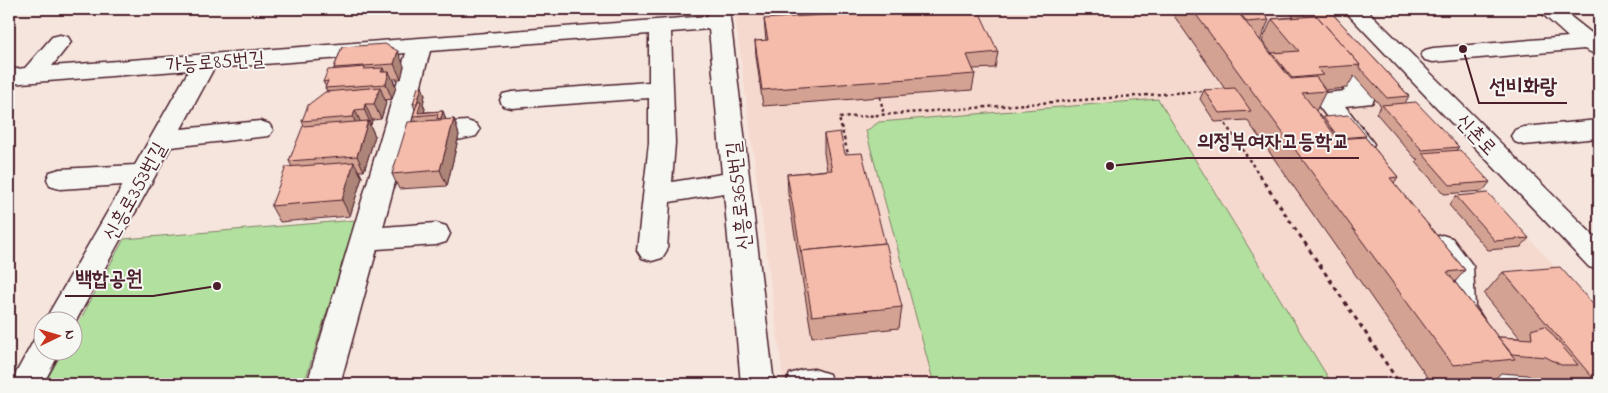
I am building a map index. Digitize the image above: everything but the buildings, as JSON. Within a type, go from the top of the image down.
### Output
[{"type":"street","name":"신촌로","points":[[1354,9],[1599,259]]},
{"type":"street","points":[[1548,9],[1594,46]]},
{"type":"street","name":"가능로85번길","points":[[9,77],[660,26],[719,15]]},
{"type":"street","name":"신흥로365번길","points":[[719,15],[758,384]]},
{"type":"street","points":[[652,250],[662,143],[660,26]]},
{"type":"street","points":[[32,75],[60,42]]},
{"type":"street","points":[[324,384],[420,45]]},
{"type":"street","points":[[1433,56],[1594,46]]},
{"type":"street","points":[[1321,47],[1363,97],[1326,100],[1374,161]]},
{"type":"street","name":"신흥로353번길","points":[[67,310],[206,62]]},
{"type":"street","points":[[512,100],[661,89]]},
{"type":"street","points":[[163,139],[260,130]]},
{"type":"street","points":[[395,135],[467,130]]},
{"type":"street","points":[[1524,136],[1599,130]]},
{"type":"street","points":[[60,179],[143,174]]},
{"type":"street","points":[[657,194],[736,182]]},
{"type":"street","points":[[1428,228],[1458,266],[1460,309],[1481,336]]},
{"type":"street","points":[[366,239],[436,234]]},
{"type":"street","points":[[26,384],[39,360]]},
{"type":"street","points":[[802,384],[816,384]]},
{"type":"path","points":[[851,164],[839,118],[1202,91],[1207,97]]},
{"type":"path","points":[[880,97],[884,114]]},
{"type":"path","points":[[1221,118],[1400,384]]},
{"type":"shaded area","points":[[734,9],[1319,9],[1599,314],[1599,384],[784,384]]},
{"type":"green space","points":[[1158,99],[1332,384],[934,384],[866,131],[879,122]]},
{"type":"green space","points":[[356,220],[304,384],[44,384],[58,360],[82,360],[82,316],[124,239]]},
{"type":"place","name":"선비화랑","points":[[1463,49]]},
{"type":"place","name":"의정부여자고등학교","points":[[1110,166]]},
{"type":"place","name":"백합공원","points":[[217,286]]}]
